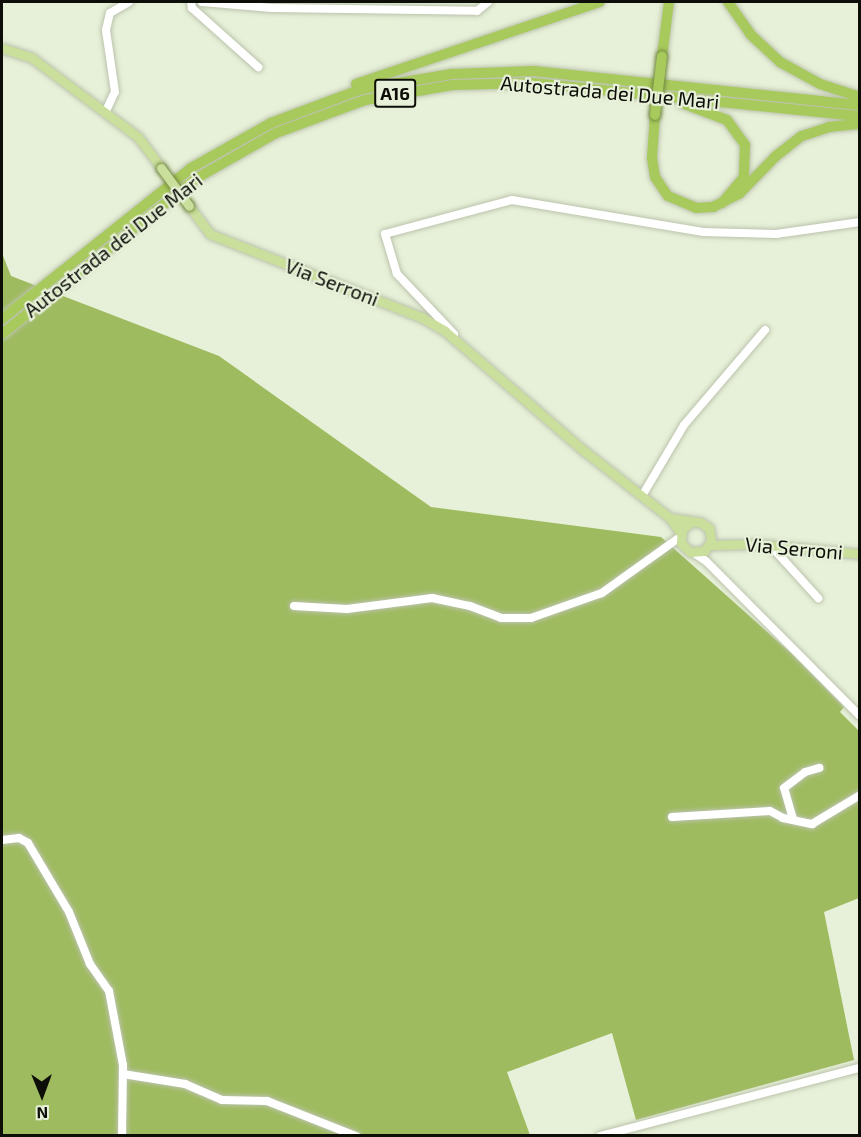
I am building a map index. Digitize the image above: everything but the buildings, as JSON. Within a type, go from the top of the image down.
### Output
[{"type":"highway","points":[[160,190],[216,146],[268,117],[600,2]]},
{"type":"highway","points":[[669,2],[655,115],[652,165],[663,190],[689,206],[722,203],[740,194],[776,156],[802,136],[829,127],[860,124]]},
{"type":"highway","points":[[728,2],[750,34],[780,62],[820,84],[860,97]]},
{"type":"highway","name":"Autostrada dei Due Mari","points":[[2,319],[160,190],[219,151],[281,118],[362,89],[427,76],[534,71],[860,105]]},
{"type":"highway","points":[[477,83],[671,101],[711,111],[733,126],[747,154],[744,177],[722,203]]},
{"type":"highway","name":"Autostrada dei Due Mari","points":[[2,334],[166,200],[251,146],[306,120],[365,100],[477,83],[576,85],[860,116]]},
{"type":"main road","name":"Via Serroni","points":[[2,48],[32,58],[138,137],[210,234],[445,328],[476,357],[670,518],[705,525],[711,533],[729,542]]},
{"type":"main road","name":"Via Serroni","points":[[670,518],[681,539],[694,553],[729,542],[860,554]]},
{"type":"main road","points":[[681,539],[690,523]]},
{"type":"main road","points":[[709,547],[711,533]]},
{"type":"street","points":[[105,113],[115,92],[106,30],[110,13],[129,2]]},
{"type":"street","points":[[191,2],[192,8],[258,67]]},
{"type":"street","points":[[202,2],[272,8],[477,11],[488,2]]},
{"type":"street","points":[[445,328],[397,274],[385,234],[512,200],[703,232],[776,234],[860,222]]},
{"type":"street","points":[[642,496],[684,425],[765,330]]},
{"type":"street","points":[[294,606],[347,609],[432,598],[470,606],[501,618],[531,618],[602,593],[671,543],[681,539]]},
{"type":"street","points":[[770,545],[818,598]]},
{"type":"street","points":[[706,561],[709,547]]},
{"type":"street","points":[[694,553],[706,561],[860,716]]},
{"type":"street","points":[[793,819],[784,788],[805,771],[819,768]]},
{"type":"street","points":[[672,817],[770,811],[793,819],[816,823],[860,795]]},
{"type":"street","points":[[2,840],[19,838],[28,843],[69,912],[90,964],[109,991],[123,1074],[122,1136]]},
{"type":"street","points":[[600,1136],[860,1068]]},
{"type":"street","points":[[123,1074],[185,1084],[222,1100],[267,1101],[356,1136]]},
{"type":"green space","points":[[2,253],[11,276],[219,356],[431,507],[661,537],[792,654],[844,707],[840,712],[859,731],[859,898],[824,912],[854,1060],[636,1120],[612,1033],[507,1072],[530,1135],[2,1135]]}]
